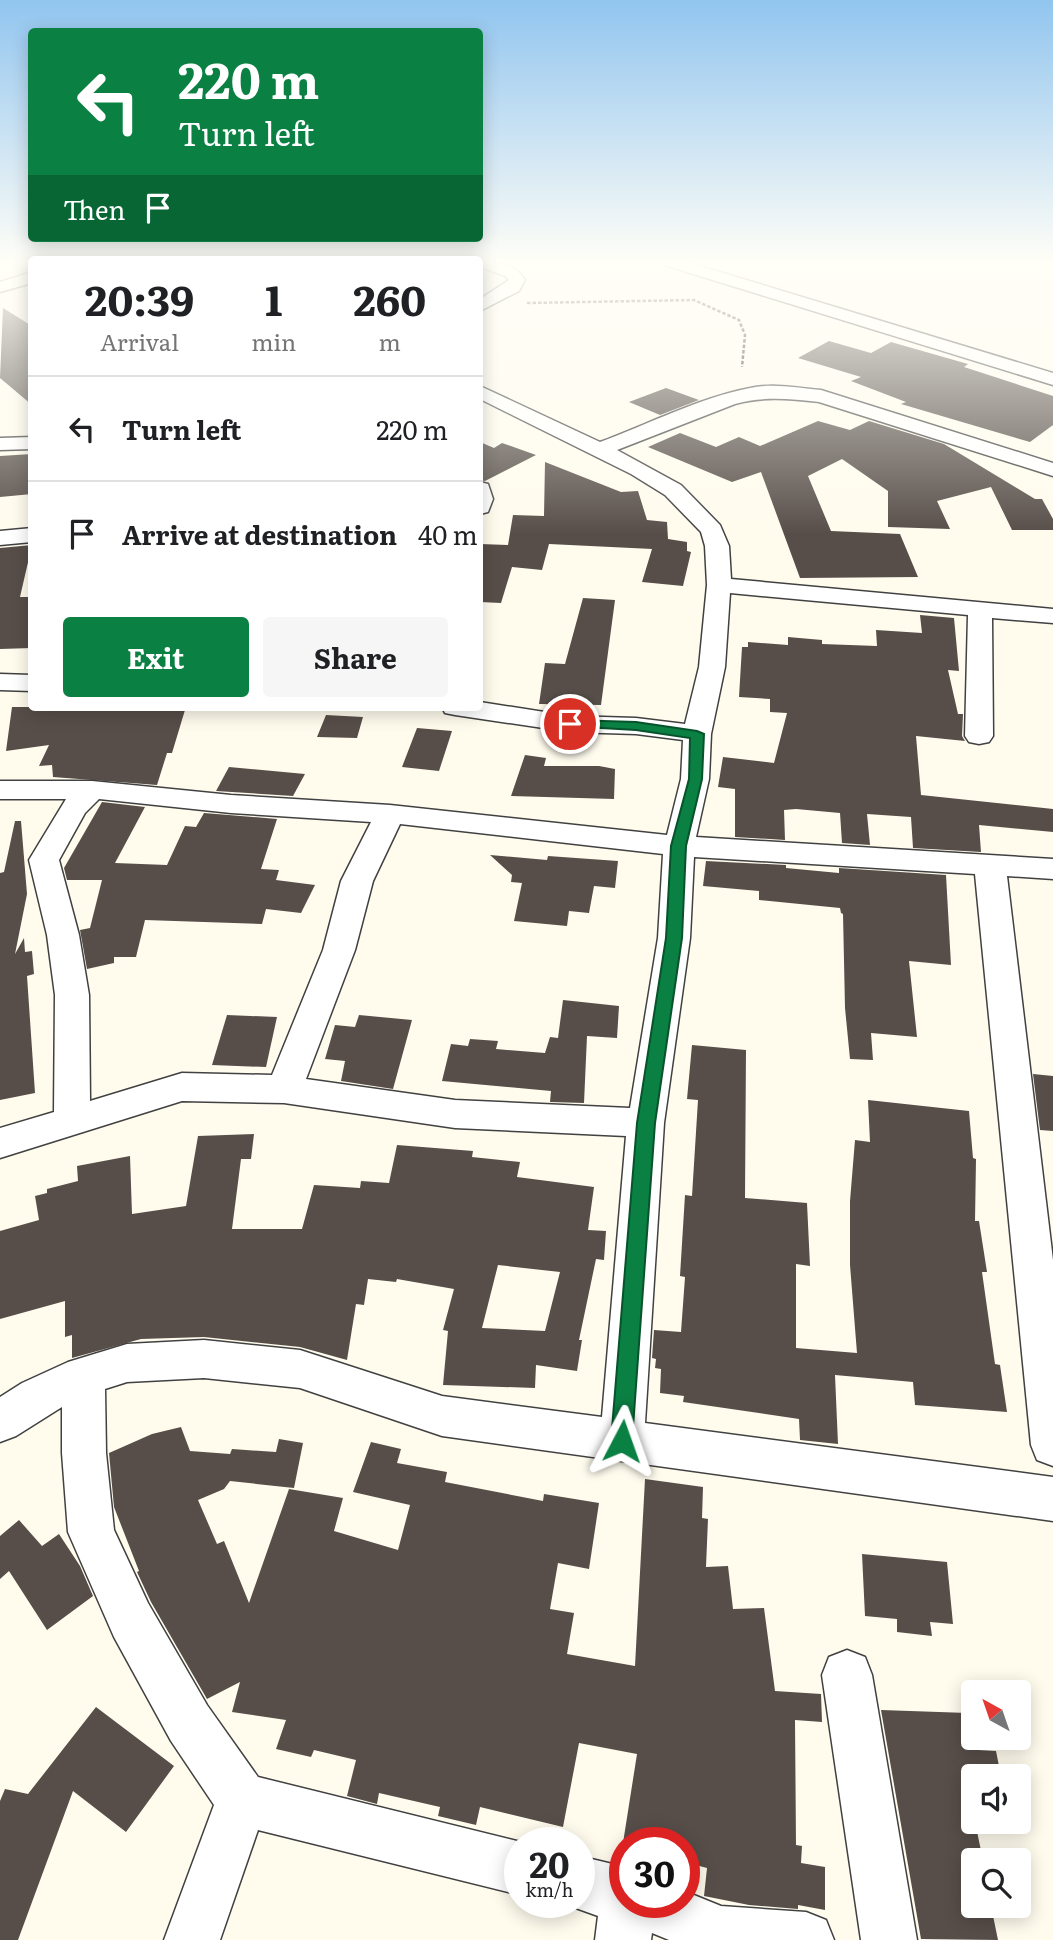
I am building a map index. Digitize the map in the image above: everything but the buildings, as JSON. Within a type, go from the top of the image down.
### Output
[{"type":"street","points":[[966,353],[1053,379]]},
{"type":"street","points":[[782,392],[802,373]]},
{"type":"street","points":[[601,449],[729,400],[752,393],[782,392],[821,396],[864,408],[1053,470]]},
{"type":"street","points":[[483,393],[601,449],[673,490],[712,530],[717,546],[719,585],[712,667],[697,734],[695,779],[678,846],[674,938],[646,1123],[622,1441]]},
{"type":"street","points":[[0,444],[28,443]]},
{"type":"street","points":[[0,538],[28,535]]},
{"type":"street","points":[[719,585],[1053,616]]},
{"type":"street","points":[[979,736],[980,611]]},
{"type":"street","points":[[0,682],[28,683]]},
{"type":"street","points":[[482,711],[570,724],[636,726],[697,734]]},
{"type":"street","points":[[0,790],[92,790],[232,804],[390,814],[678,846],[1053,869]]},
{"type":"street","points":[[72,1121],[72,995],[63,935],[44,860],[73,808],[92,790]]},
{"type":"street","points":[[284,1089],[339,950],[357,881],[390,814]]},
{"type":"street","points":[[990,866],[1053,1445]]},
{"type":"street","points":[[0,1143],[182,1087],[284,1089],[455,1114],[646,1123]]},
{"type":"street","points":[[0,1422],[37,1397],[83,1376],[127,1363],[204,1359],[300,1369],[442,1416],[1053,1499]]},
{"type":"street","points":[[83,1376],[84,1453],[91,1532],[131,1620],[189,1723],[242,1800],[504,1864]]},
{"type":"street","points":[[847,1675],[888,1940]]},
{"type":"street","points":[[192,1940],[242,1800]]},
{"type":"street","points":[[623,1940],[626,1918]]},
{"type":"street","points":[[683,1918],[721,1934],[806,1940]]},
{"type":"path","points":[[741,353],[739,360],[742,368]]},
{"type":"route","points":[[570,724],[636,726],[697,734],[695,779],[678,846],[674,938],[646,1123],[622,1441]]}]
